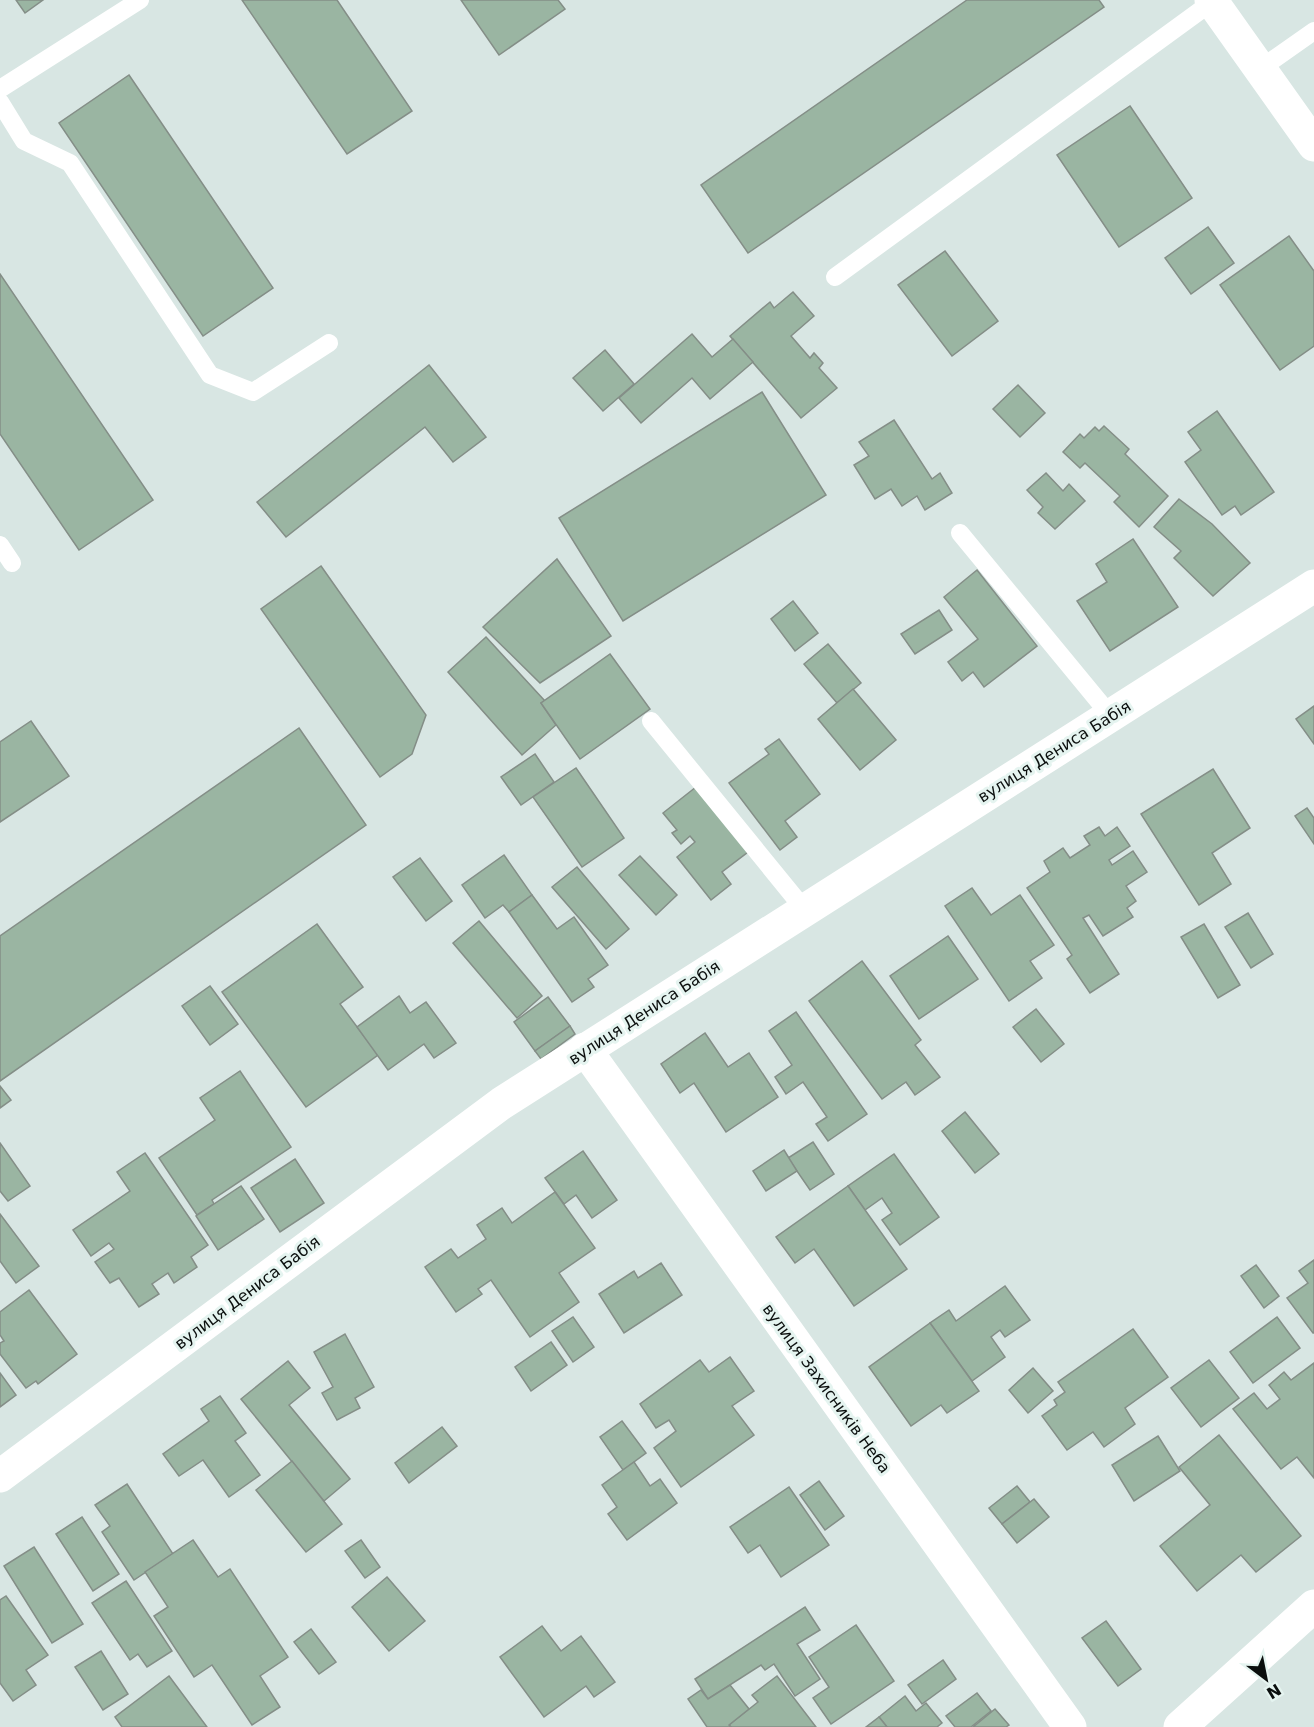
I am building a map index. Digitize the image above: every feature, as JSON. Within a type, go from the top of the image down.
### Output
[{"type":"street","points":[[1211,1],[1314,145]]},
{"type":"street","name":"вулиця Дениса Бабія","points":[[0,1476],[502,1103],[1314,586]]},
{"type":"street","name":"вулиця Захисників Неба","points":[[585,1049],[1070,1727]]},
{"type":"street","points":[[1180,1727],[1314,1606]]},
{"type":"lane","points":[[0,89],[140,0]]},
{"type":"lane","points":[[835,277],[1211,1]]},
{"type":"lane","points":[[1260,69],[1314,32]]},
{"type":"lane","points":[[0,102],[24,141],[70,163],[210,375],[254,392],[329,343]]},
{"type":"lane","points":[[960,532],[1110,716]]},
{"type":"lane","points":[[0,545],[12,563]]},
{"type":"lane","points":[[651,721],[804,909]]},
{"type":"building","points":[[16,0],[43,0],[25,13]]},
{"type":"building","points":[[242,0],[337,0],[412,111],[347,154]]},
{"type":"building","points":[[461,0],[558,0],[565,9],[499,55]]},
{"type":"building","points":[[967,0],[1099,0],[1104,7],[748,253],[701,185]]},
{"type":"building","points":[[129,75],[273,288],[203,336],[59,123]]},
{"type":"building","points":[[1130,106],[1192,198],[1119,247],[1057,155]]},
{"type":"building","points":[[1208,227],[1234,263],[1191,294],[1165,258]]},
{"type":"building","points":[[1289,236],[1314,271],[1314,346],[1280,370],[1220,285]]},
{"type":"building","points":[[945,251],[998,321],[952,356],[898,285]]},
{"type":"building","points":[[0,274],[153,500],[79,550],[0,434]]},
{"type":"building","points":[[793,292],[814,316],[791,336],[810,358],[814,353],[823,363],[819,368],[837,388],[801,418],[730,336],[770,302],[774,308]]},
{"type":"building","points":[[692,334],[712,357],[733,339],[753,362],[710,399],[692,378],[641,423],[619,398]]},
{"type":"building","points":[[605,350],[634,384],[603,411],[573,378]]},
{"type":"building","points":[[429,365],[486,437],[453,462],[425,427],[286,537],[257,502]]},
{"type":"building","points":[[1018,385],[1045,413],[1020,437],[993,409]]},
{"type":"building","points":[[762,392],[826,495],[623,621],[559,518]]},
{"type":"building","points":[[1217,411],[1274,492],[1241,515],[1235,506],[1222,515],[1185,462],[1201,450],[1188,432]]},
{"type":"building","points":[[894,420],[932,479],[940,473],[952,493],[925,510],[917,496],[902,506],[891,489],[875,499],[854,465],[869,456],[859,442]]},
{"type":"building","points":[[1104,426],[1129,449],[1125,454],[1168,496],[1139,527],[1114,502],[1120,496],[1085,463],[1080,468],[1063,452],[1080,434],[1084,438],[1095,427],[1099,431]]},
{"type":"building","points":[[1046,473],[1063,491],[1069,484],[1085,501],[1055,529],[1038,513],[1043,507],[1027,490]]},
{"type":"building","points":[[1179,499],[1212,524],[1250,563],[1213,596],[1174,558],[1181,551],[1154,527]]},
{"type":"building","points":[[1133,539],[1178,607],[1110,651],[1077,601],[1107,582],[1096,564]]},
{"type":"building","points":[[557,559],[611,636],[540,683],[483,627]]},
{"type":"building","points":[[321,566],[426,715],[412,754],[380,777],[261,609]]},
{"type":"building","points":[[977,570],[1037,646],[984,687],[973,672],[962,681],[948,662],[978,639],[944,597]]},
{"type":"building","points":[[793,601],[818,633],[795,651],[771,619]]},
{"type":"building","points":[[939,610],[952,630],[915,654],[901,634]]},
{"type":"building","points":[[486,637],[545,701],[541,703],[556,725],[522,755],[448,672]]},
{"type":"building","points":[[828,644],[861,683],[837,703],[804,664]]},
{"type":"building","points":[[610,654],[650,709],[580,759],[541,703]]},
{"type":"building","points":[[853,689],[896,740],[860,770],[818,719]]},
{"type":"building","points":[[1314,706],[1314,744],[1296,719]]},
{"type":"building","points":[[31,721],[69,776],[0,822],[0,742]]},
{"type":"building","points":[[299,728],[366,825],[0,1081],[0,936]]},
{"type":"building","points":[[779,739],[820,794],[785,821],[797,837],[780,850],[729,783],[769,754],[765,749]]},
{"type":"building","points":[[535,754],[554,782],[521,805],[501,777]]},
{"type":"building","points":[[576,768],[624,838],[582,867],[533,797]]},
{"type":"building","points":[[1213,769],[1250,828],[1212,853],[1231,884],[1199,905],[1141,814]]},
{"type":"building","points":[[696,787],[748,852],[722,872],[731,884],[711,900],[677,857],[695,842],[690,836],[681,844],[672,833],[677,830],[663,813]]},
{"type":"building","points":[[1307,808],[1314,818],[1314,844],[1295,816]]},
{"type":"building","points":[[1099,827],[1105,836],[1117,827],[1130,846],[1109,860],[1112,865],[1133,851],[1147,872],[1126,886],[1136,901],[1127,908],[1133,917],[1103,936],[1089,915],[1083,918],[1119,974],[1090,993],[1067,959],[1072,955],[1027,888],[1050,872],[1044,861],[1063,848],[1070,858],[1090,845],[1084,836]]},
{"type":"building","points":[[504,855],[532,895],[509,912],[503,905],[485,918],[462,885]]},
{"type":"building","points":[[640,856],[677,895],[656,915],[619,875]]},
{"type":"building","points":[[420,858],[452,901],[426,921],[393,877]]},
{"type":"building","points":[[577,867],[629,929],[606,949],[552,887]]},
{"type":"building","points":[[972,888],[991,915],[1020,895],[1054,945],[1030,961],[1042,978],[1009,1001],[945,906]]},
{"type":"building","points":[[532,895],[557,929],[574,917],[608,965],[588,979],[594,987],[572,1002],[509,912]]},
{"type":"building","points":[[1248,913],[1273,954],[1251,968],[1225,927]]},
{"type":"building","points":[[479,921],[542,996],[517,1018],[453,943]]},
{"type":"building","points":[[317,924],[363,987],[340,1004],[378,1055],[306,1107],[222,992]]},
{"type":"building","points":[[1204,924],[1240,985],[1218,998],[1181,937]]},
{"type":"building","points":[[948,936],[978,979],[919,1019],[890,976]]},
{"type":"building","points":[[862,961],[921,1040],[915,1045],[940,1077],[915,1095],[906,1082],[882,1099],[809,1001]]},
{"type":"building","points":[[210,986],[238,1024],[210,1045],[182,1006]]},
{"type":"building","points":[[399,996],[410,1013],[426,1002],[456,1043],[434,1058],[424,1044],[388,1070],[357,1027]]},
{"type":"building","points":[[548,997],[570,1026],[535,1051],[514,1022]]},
{"type":"building","points":[[1036,1009],[1064,1044],[1041,1062],[1013,1027]]},
{"type":"building","points":[[796,1012],[867,1114],[828,1141],[816,1124],[827,1117],[803,1082],[786,1094],[775,1077],[792,1065],[769,1031]]},
{"type":"building","points":[[570,1026],[575,1034],[541,1059],[535,1051]]},
{"type":"building","points":[[705,1033],[728,1067],[749,1053],[778,1097],[726,1132],[694,1083],[680,1093],[661,1064]]},
{"type":"building","points":[[240,1071],[291,1147],[212,1200],[214,1204],[197,1215],[159,1158],[215,1120],[200,1098]]},
{"type":"building","points":[[0,1086],[11,1100],[0,1108]]},
{"type":"building","points":[[965,1112],[999,1154],[975,1173],[942,1131]]},
{"type":"building","points":[[813,1142],[834,1174],[810,1190],[788,1158]]},
{"type":"building","points":[[0,1143],[30,1186],[8,1201],[0,1191]]},
{"type":"building","points":[[784,1150],[797,1171],[766,1191],[753,1171]]},
{"type":"building","points":[[583,1151],[617,1200],[592,1218],[576,1195],[564,1204],[545,1178]]},
{"type":"building","points":[[145,1153],[208,1245],[191,1257],[197,1267],[174,1283],[168,1273],[152,1284],[159,1294],[139,1307],[119,1278],[110,1283],[95,1262],[114,1249],[109,1243],[91,1256],[73,1230],[130,1191],[117,1172]]},
{"type":"building","points":[[894,1154],[939,1217],[900,1245],[882,1220],[892,1213],[882,1198],[865,1210],[848,1186]]},
{"type":"building","points":[[295,1159],[324,1203],[280,1232],[251,1188]]},
{"type":"building","points":[[241,1186],[264,1219],[218,1250],[196,1216]]},
{"type":"building","points":[[848,1186],[907,1269],[854,1306],[814,1249],[795,1263],[776,1237]]},
{"type":"building","points":[[555,1192],[595,1248],[559,1273],[579,1302],[530,1337],[491,1280],[478,1289],[482,1294],[456,1312],[425,1267],[451,1249],[458,1258],[486,1239],[477,1225],[502,1208],[512,1223]]},
{"type":"building","points":[[0,1214],[39,1266],[16,1283],[0,1261]]},
{"type":"building","points":[[1314,1260],[1313,1333],[1287,1298],[1308,1283],[1299,1271]]},
{"type":"building","points":[[661,1263],[682,1295],[624,1333],[599,1294],[634,1271],[638,1278]]},
{"type":"building","points":[[1256,1265],[1279,1296],[1264,1308],[1241,1276]]},
{"type":"building","points":[[1005,1286],[1030,1320],[1005,1337],[1000,1330],[991,1337],[1005,1357],[972,1381],[930,1323],[949,1310],[956,1321]]},
{"type":"building","points":[[29,1290],[77,1354],[38,1384],[36,1381],[26,1388],[0,1354],[0,1343],[4,1341],[0,1335],[0,1312]]},
{"type":"building","points":[[573,1317],[594,1347],[573,1362],[552,1331]]},
{"type":"building","points":[[1277,1317],[1300,1348],[1253,1383],[1230,1352]]},
{"type":"building","points":[[930,1323],[979,1391],[947,1413],[941,1405],[911,1426],[869,1367]]},
{"type":"building","points":[[1133,1329],[1168,1377],[1125,1408],[1135,1424],[1104,1447],[1093,1432],[1067,1450],[1042,1416],[1057,1405],[1054,1400],[1065,1392],[1058,1382]]},
{"type":"building","points":[[345,1334],[374,1387],[355,1398],[360,1408],[337,1420],[322,1393],[333,1387],[314,1352]]},
{"type":"building","points":[[551,1342],[567,1365],[531,1391],[515,1367]]},
{"type":"building","points":[[730,1357],[754,1391],[732,1406],[754,1435],[681,1487],[654,1448],[676,1431],[669,1420],[656,1428],[640,1404],[700,1360],[709,1372]]},
{"type":"building","points":[[1209,1360],[1239,1398],[1201,1427],[1171,1388]]},
{"type":"building","points":[[288,1361],[310,1388],[289,1405],[350,1479],[324,1501],[241,1399]]},
{"type":"building","points":[[1314,1363],[1314,1478],[1297,1457],[1281,1469],[1233,1409],[1254,1393],[1267,1409],[1280,1399],[1269,1385],[1284,1372],[1291,1380]]},
{"type":"building","points":[[1033,1368],[1053,1391],[1028,1413],[1009,1390]]},
{"type":"building","points":[[0,1373],[16,1395],[0,1407]]},
{"type":"building","points":[[220,1396],[246,1433],[235,1441],[260,1475],[229,1497],[203,1460],[179,1476],[163,1454],[209,1421],[201,1409]]},
{"type":"building","points":[[622,1421],[646,1453],[623,1470],[600,1437]]},
{"type":"building","points":[[442,1427],[457,1446],[409,1483],[395,1463]]},
{"type":"building","points":[[1219,1435],[1301,1536],[1256,1572],[1241,1555],[1197,1591],[1160,1546],[1210,1505],[1179,1467]]},
{"type":"building","points":[[1158,1436],[1180,1471],[1134,1501],[1112,1465]]},
{"type":"building","points":[[292,1461],[342,1524],[306,1552],[256,1490]]},
{"type":"building","points":[[634,1462],[650,1486],[660,1479],[677,1503],[627,1540],[608,1514],[617,1507],[602,1485]]},
{"type":"building","points":[[819,1481],[844,1516],[825,1530],[800,1495]]},
{"type":"building","points":[[127,1484],[173,1554],[134,1580],[102,1532],[110,1526],[95,1505]]},
{"type":"building","points":[[1017,1486],[1030,1502],[1002,1524],[989,1508]]},
{"type":"building","points":[[789,1487],[829,1545],[781,1577],[760,1545],[748,1553],[730,1527]]},
{"type":"building","points":[[1034,1499],[1049,1517],[1017,1543],[1002,1524]]},
{"type":"building","points":[[82,1517],[119,1574],[93,1591],[56,1534]]},
{"type":"building","points":[[193,1540],[218,1577],[230,1569],[288,1657],[260,1676],[280,1707],[252,1725],[212,1665],[194,1677],[154,1616],[168,1607],[145,1572]]},
{"type":"building","points":[[361,1540],[380,1567],[365,1578],[345,1551]]},
{"type":"building","points":[[34,1547],[83,1624],[52,1643],[4,1566]]},
{"type":"building","points":[[387,1577],[425,1621],[389,1651],[352,1607]]},
{"type":"building","points":[[126,1581],[172,1651],[147,1667],[138,1654],[130,1660],[92,1603]]},
{"type":"building","points":[[6,1596],[48,1655],[26,1670],[36,1685],[13,1701],[0,1683],[0,1600]]},
{"type":"building","points":[[805,1607],[820,1630],[797,1644],[820,1679],[795,1696],[774,1664],[765,1670],[761,1665],[708,1699],[695,1679]]},
{"type":"building","points":[[1106,1621],[1141,1669],[1118,1686],[1082,1638]]},
{"type":"building","points":[[856,1625],[894,1681],[831,1724],[813,1698],[829,1687],[809,1657]]},
{"type":"building","points":[[542,1626],[561,1651],[581,1636],[615,1682],[594,1697],[586,1686],[544,1717],[500,1657]]},
{"type":"building","points":[[311,1629],[336,1662],[319,1674],[294,1642]]},
{"type":"building","points":[[101,1651],[128,1694],[103,1710],[75,1667]]},
{"type":"building","points":[[943,1660],[956,1679],[922,1704],[908,1685]]},
{"type":"building","points":[[169,1676],[207,1727],[122,1727],[115,1717]]},
{"type":"building","points":[[777,1676],[816,1727],[731,1727],[729,1725],[758,1702],[752,1695]]},
{"type":"building","points":[[730,1685],[749,1709],[729,1725],[731,1727],[707,1727],[688,1699],[701,1690],[708,1699]]},
{"type":"building","points":[[977,1693],[991,1711],[971,1727],[955,1727],[946,1716]]},
{"type":"building","points":[[905,1696],[916,1711],[926,1703],[942,1723],[937,1727],[887,1727],[879,1717]]},
{"type":"building","points":[[995,1709],[1009,1725],[1006,1727],[973,1727]]},
{"type":"building","points":[[879,1717],[887,1727],[866,1727]]}]
